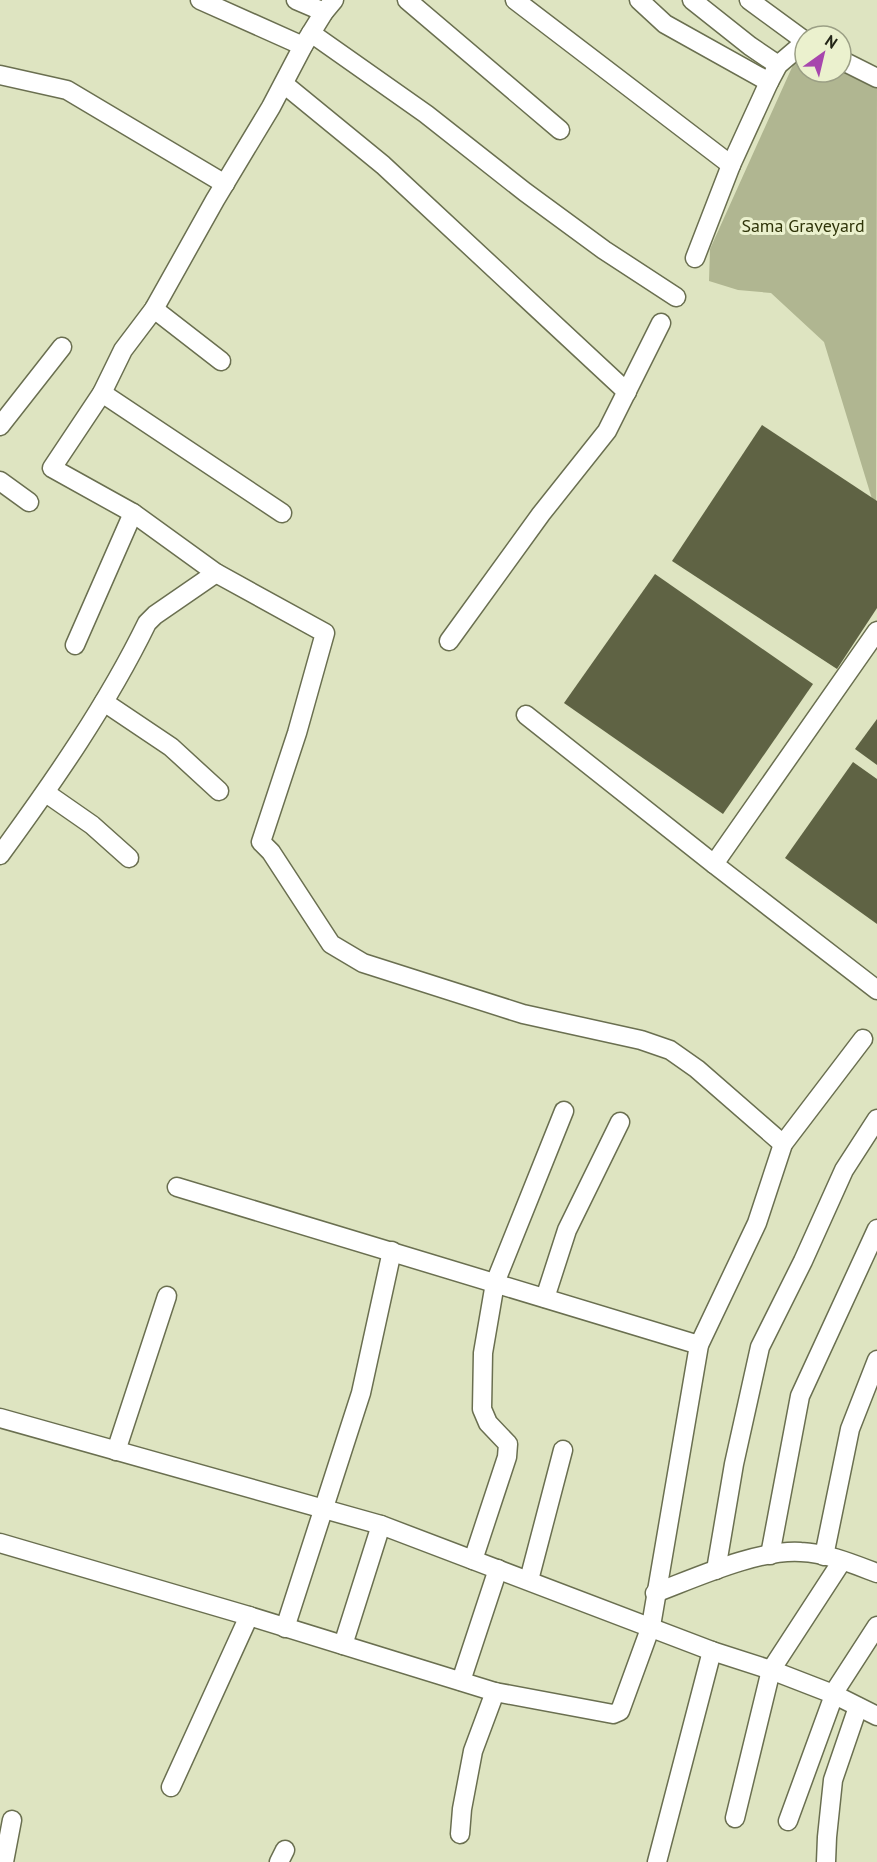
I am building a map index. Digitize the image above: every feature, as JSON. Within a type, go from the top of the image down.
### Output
[{"type":"street","points":[[200,0],[307,40],[426,114],[525,192],[604,250],[676,297]]},
{"type":"street","points":[[296,0],[329,6],[307,40],[154,309],[123,350],[102,393],[52,468],[133,513],[216,573],[325,633],[297,733],[261,842],[271,852],[331,944],[363,963],[523,1014],[642,1040],[670,1050],[697,1069],[783,1144]]},
{"type":"street","points":[[407,0],[560,130]]},
{"type":"street","points":[[515,0],[731,165]]},
{"type":"street","points":[[639,0],[665,24],[769,82]]},
{"type":"street","points":[[692,0],[778,65]]},
{"type":"street","points":[[749,0],[793,32]]},
{"type":"street","points":[[695,258],[731,165],[769,82],[778,65],[793,52]]},
{"type":"street","points":[[853,66],[877,78]]},
{"type":"street","points":[[0,75],[67,90],[225,184]]},
{"type":"street","points":[[284,84],[383,165],[627,392]]},
{"type":"street","points":[[154,309],[221,361]]},
{"type":"street","points":[[449,641],[541,514],[607,431],[662,323]]},
{"type":"street","points":[[0,426],[62,347]]},
{"type":"street","points":[[102,393],[282,513]]},
{"type":"street","points":[[0,481],[29,502]]},
{"type":"street","points":[[75,645],[133,513]]},
{"type":"street","points":[[0,855],[46,793],[104,702],[147,622],[216,573]]},
{"type":"street","points":[[714,864],[877,631]]},
{"type":"street","points":[[104,702],[171,747],[219,791]]},
{"type":"street","points":[[526,715],[877,990]]},
{"type":"street","points":[[46,793],[92,825],[129,858]]},
{"type":"street","points":[[0,1543],[495,1692],[613,1714],[620,1711],[651,1626],[699,1344],[757,1223],[783,1144],[863,1039]]},
{"type":"street","points":[[473,1560],[507,1457],[508,1444],[488,1423],[482,1409],[483,1353],[495,1283],[564,1111]]},
{"type":"street","points":[[716,1570],[734,1464],[760,1347],[803,1261],[844,1170],[877,1119]]},
{"type":"street","points":[[545,1298],[567,1230],[620,1122]]},
{"type":"street","points":[[177,1187],[699,1344]]},
{"type":"street","points":[[770,1555],[800,1396],[877,1229]]},
{"type":"street","points":[[285,1628],[361,1393],[392,1251]]},
{"type":"street","points":[[116,1451],[168,1296]]},
{"type":"street","points":[[824,1556],[850,1429],[877,1360]]},
{"type":"street","points":[[0,1418],[381,1525],[712,1651],[771,1670],[834,1695],[877,1716]]},
{"type":"street","points":[[529,1580],[563,1450]]},
{"type":"street","points":[[343,1645],[381,1525]]},
{"type":"street","points":[[655,1593],[747,1560],[800,1552],[824,1556],[877,1573]]},
{"type":"street","points":[[735,1818],[771,1670],[842,1561]]},
{"type":"street","points":[[461,1682],[498,1569]]},
{"type":"street","points":[[171,1787],[249,1617]]},
{"type":"street","points":[[788,1821],[834,1695],[877,1626]]},
{"type":"street","points":[[657,1862],[712,1651]]},
{"type":"street","points":[[459,1834],[473,1751],[495,1692]]},
{"type":"street","points":[[826,1862],[826,1837],[833,1780],[858,1707]]},
{"type":"street","points":[[4,1862],[12,1820]]},
{"type":"green space","name":"Sama Graveyard","points":[[793,65],[793,84],[853,84],[853,71],[877,84],[876,512],[824,342],[771,293],[738,290],[709,281],[710,249]]},
{"type":"building","points":[[762,425],[877,501],[877,608],[837,669],[672,561]]},
{"type":"building","points":[[655,574],[813,684],[723,814],[564,703]]},
{"type":"building","points":[[877,719],[877,765],[855,749]]},
{"type":"building","points":[[853,762],[877,779],[877,924],[785,858]]}]
